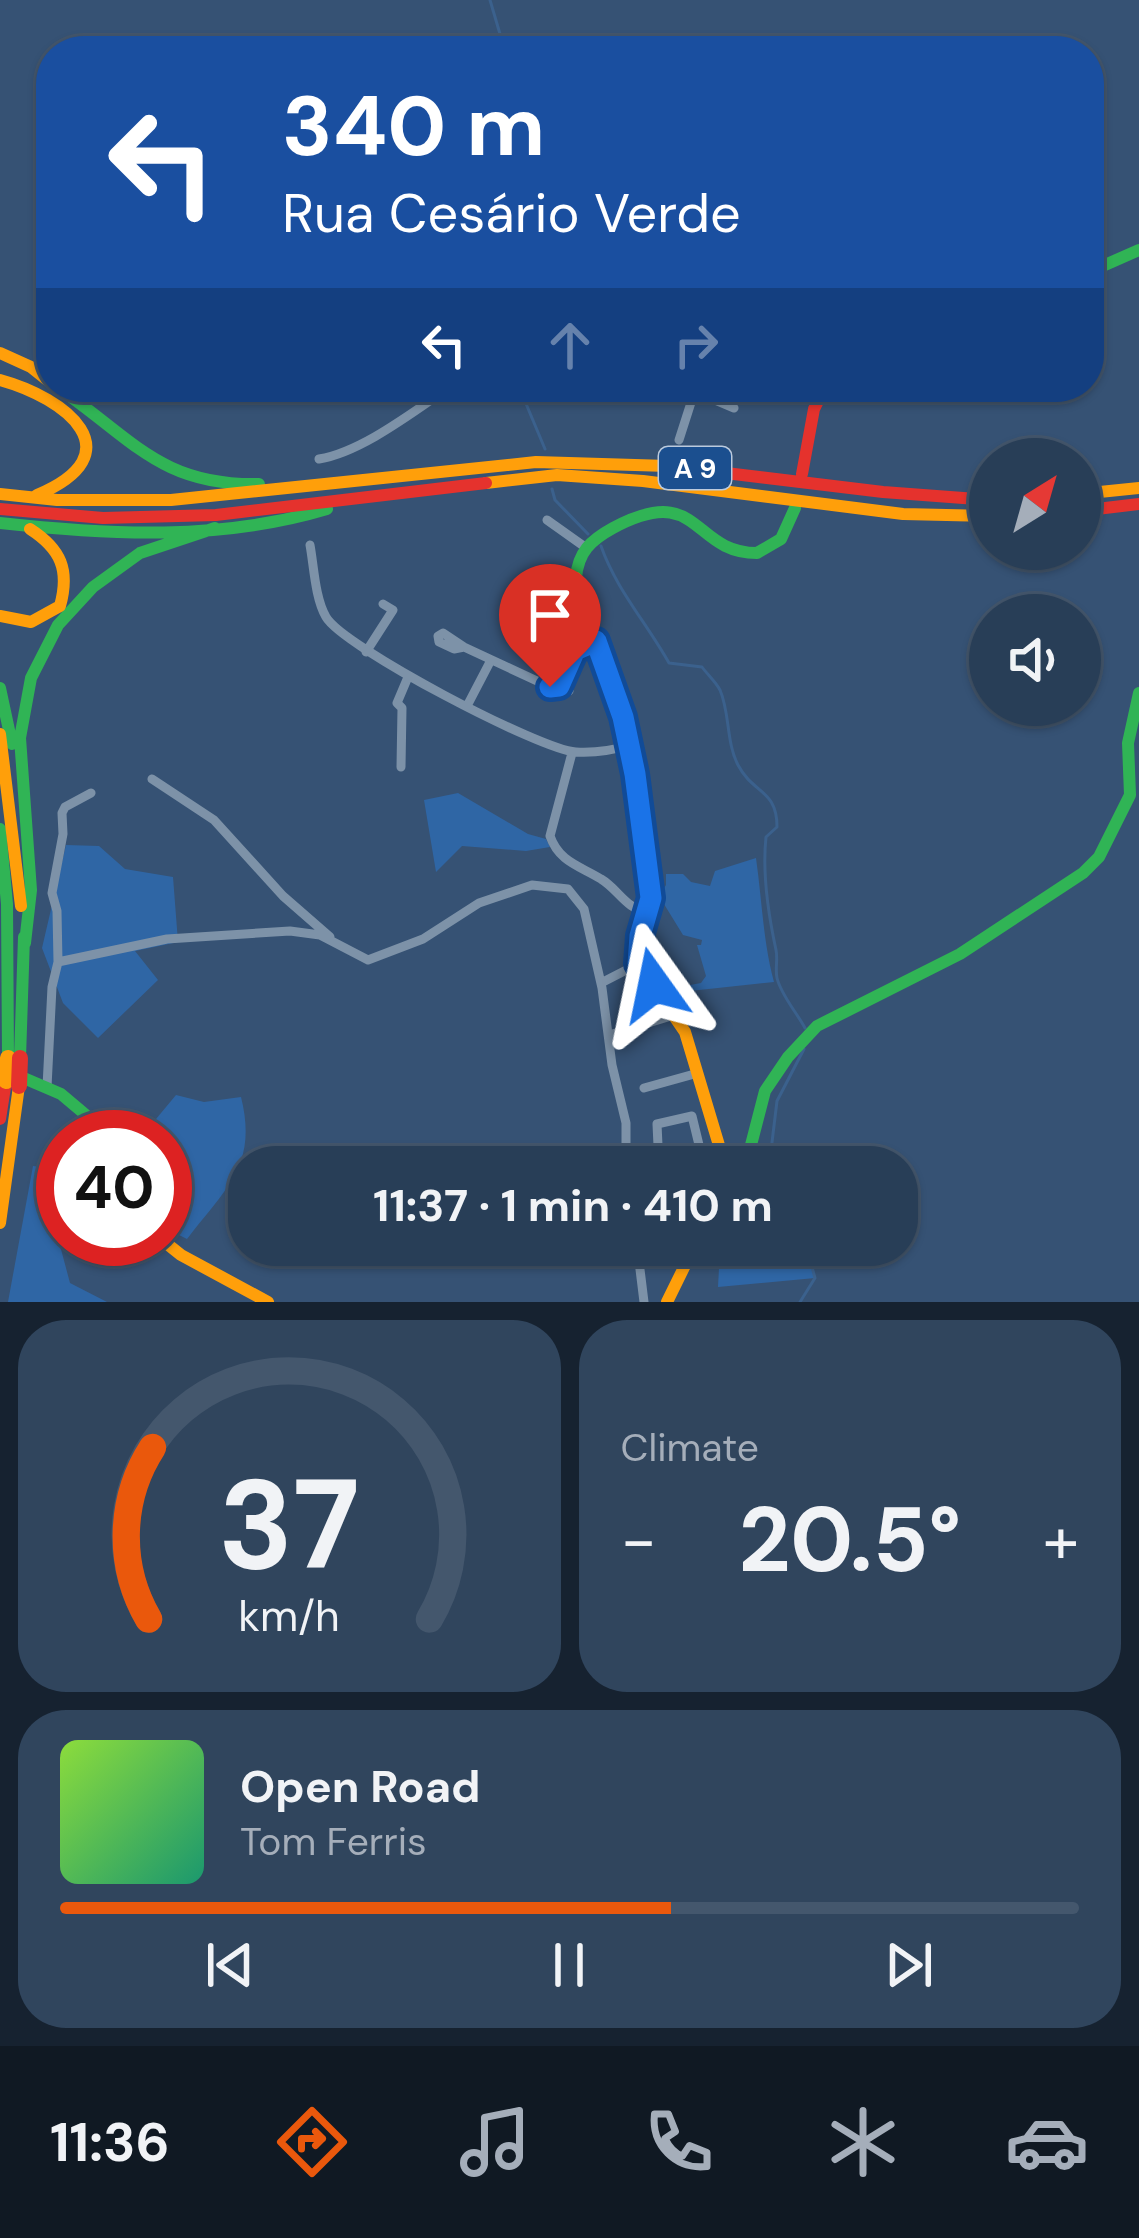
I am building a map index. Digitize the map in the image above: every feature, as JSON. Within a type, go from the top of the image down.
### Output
[{"type":"main road","points":[[1104,265],[1139,250]]},
{"type":"main road","points":[[0,353],[36,370]]},
{"type":"main road","points":[[0,364],[36,378]]},
{"type":"main road","points":[[0,380],[36,393]]},
{"type":"main road","points":[[27,498],[71,481],[81,467],[84,433],[56,402]]},
{"type":"main road","points":[[74,402],[146,459],[190,481],[248,485],[310,478],[350,491]]},
{"type":"main road","points":[[802,474],[819,402]]},
{"type":"main road","name":"A 9","points":[[0,509],[103,518],[216,515],[557,461],[645,461],[911,499],[969,500]]},
{"type":"main road","name":"A 9","points":[[0,494],[102,503],[557,475],[903,514],[969,516]]},
{"type":"main road","points":[[1101,492],[1139,488]]},
{"type":"main road","points":[[0,523],[102,531],[215,528],[294,518],[350,491]]},
{"type":"main road","points":[[1101,509],[1139,504]]},
{"type":"main road","points":[[720,1146],[685,1032],[638,964],[651,898],[631,746],[578,596],[575,569],[585,548],[624,522],[660,510],[688,517],[729,548],[746,553],[762,552],[777,543],[795,508]]},
{"type":"main road","points":[[0,616],[20,624],[32,622],[60,606],[64,594],[65,560],[48,539],[25,526]]},
{"type":"main road","points":[[0,1223],[10,1070],[31,890],[23,713],[31,678],[58,625],[93,587],[140,553],[215,528]]},
{"type":"main road","points":[[0,688],[24,798]]},
{"type":"main road","points":[[751,1146],[765,1090],[817,1026],[960,954],[1099,857],[1130,795],[1128,743],[1139,693]]},
{"type":"main road","points":[[0,734],[25,943]]},
{"type":"main road","points":[[0,829],[8,904],[10,1070],[0,1119]]},
{"type":"main road","points":[[10,1070],[85,1110]]},
{"type":"main road","points":[[192,1261],[268,1302]]},
{"type":"main road","points":[[667,1302],[688,1266]]},
{"type":"street","points":[[319,459],[333,457],[428,402]]},
{"type":"street","points":[[679,440],[691,402]]},
{"type":"street","points":[[722,402],[734,408]]},
{"type":"street","points":[[547,520],[585,548]]},
{"type":"street","points":[[310,545],[324,614],[337,632],[366,652],[467,706],[572,753],[631,746]]},
{"type":"street","points":[[366,652],[392,610]]},
{"type":"street","points":[[464,647],[550,687],[564,688],[575,650],[596,641]]},
{"type":"street","points":[[467,706],[491,660]]},
{"type":"street","points":[[401,767],[402,709],[397,704],[408,677]]},
{"type":"street","points":[[572,753],[550,836],[554,849],[578,870],[601,879],[635,910],[647,912]]},
{"type":"street","points":[[152,779],[214,820],[283,896],[337,944]]},
{"type":"street","points":[[47,1087],[52,987],[58,962],[52,893],[62,813],[64,807],[92,793]]},
{"type":"street","points":[[58,962],[167,939],[290,931],[320,935],[368,960],[423,939],[479,903],[532,885],[568,889],[584,909],[601,983],[627,1146]]},
{"type":"street","points":[[601,983],[638,964]]},
{"type":"street","points":[[609,1035],[671,1016]]},
{"type":"street","points":[[644,1088],[698,1073]]},
{"type":"street","points":[[658,1146],[657,1124],[692,1116],[699,1146]]},
{"type":"street","points":[[640,1266],[644,1302]]},
{"type":"shaded area","points":[[458,793],[528,834],[546,839],[550,847],[526,851],[462,846],[436,872],[424,800]]},
{"type":"shaded area","points":[[66,845],[99,846],[125,869],[173,877],[178,942],[135,951],[158,980],[98,1038],[63,1003],[42,948]]},
{"type":"shaded area","points":[[756,858],[774,982],[690,991],[690,985],[701,983],[706,976],[697,945],[702,940],[683,935],[659,896],[666,874],[683,874],[691,882],[710,886],[715,871]]},
{"type":"shaded area","points":[[176,1095],[204,1102],[241,1097],[244,1146],[228,1146],[228,1186],[192,1233],[192,1110],[164,1110]]},
{"type":"shaded area","points":[[36,1166],[36,1266],[65,1266],[70,1283],[107,1302],[8,1302]]},
{"type":"shaded area","points":[[812,1266],[815,1278],[718,1287],[719,1268]]},
{"type":"waterway","points":[[490,0],[501,36]]},
{"type":"waterway","points":[[525,402],[545,449]]},
{"type":"waterway","points":[[552,489],[555,500],[588,534]]},
{"type":"waterway","points":[[601,546],[669,663],[702,667],[718,687],[738,765],[773,805],[777,827],[766,837],[765,865],[776,975],[805,1028]]},
{"type":"waterway","points":[[772,1146],[777,1101],[804,1049]]},
{"type":"waterway","points":[[800,1302],[815,1278],[812,1266]]},
{"type":"traffic: fast","points":[[1104,265],[1139,250]]},
{"type":"traffic: fast","points":[[77,402],[171,468],[196,477],[259,484]]},
{"type":"traffic: fast","points":[[576,578],[592,542],[642,516],[680,515],[735,550],[757,553],[781,539],[795,508]]},
{"type":"traffic: fast","points":[[0,523],[164,533],[246,526],[327,509]]},
{"type":"traffic: fast","points":[[25,943],[31,890],[20,738],[31,678],[58,625],[93,587],[140,553],[215,528]]},
{"type":"traffic: fast","points":[[0,688],[12,744]]},
{"type":"traffic: fast","points":[[751,1146],[765,1091],[817,1026],[960,954],[1083,873],[1099,857],[1130,795],[1128,743],[1139,693]]},
{"type":"traffic: fast","points":[[0,829],[7,904],[8,1058]]},
{"type":"traffic: fast","points":[[20,1058],[24,937]]},
{"type":"traffic: fast","points":[[12,1073],[61,1094],[80,1110]]},
{"type":"traffic: slow","points":[[0,353],[36,371]]},
{"type":"traffic: slow","points":[[0,380],[36,394]]},
{"type":"traffic: slow","points":[[37,495],[67,479],[82,462],[86,445],[80,428],[51,402]]},
{"type":"traffic: slow","points":[[0,494],[57,500],[171,500],[536,462],[668,466]]},
{"type":"traffic: slow","points":[[486,483],[557,475],[643,481],[903,514],[969,516]]},
{"type":"traffic: slow","points":[[1101,492],[1139,488]]},
{"type":"traffic: slow","points":[[0,616],[31,622],[60,606],[64,582],[60,562],[49,544],[30,529]]},
{"type":"traffic: slow","points":[[576,578],[624,720],[634,767],[651,888],[638,964],[685,1032],[719,1146]]},
{"type":"traffic: slow","points":[[0,734],[21,906]]},
{"type":"traffic: slow","points":[[6,1081],[8,1058]]},
{"type":"traffic: slow","points":[[0,1223],[19,1086]]},
{"type":"traffic: slow","points":[[192,1261],[268,1302]]},
{"type":"traffic: slow","points":[[667,1302],[685,1266]]},
{"type":"traffic: jam","points":[[802,474],[818,402]]},
{"type":"traffic: jam","points":[[668,466],[969,498]]},
{"type":"traffic: jam","points":[[0,509],[103,518],[216,515],[486,483]]},
{"type":"traffic: jam","points":[[1101,509],[1139,504]]},
{"type":"traffic: jam","points":[[19,1086],[20,1058]]},
{"type":"traffic: jam","points":[[0,1119],[6,1081]]},
{"type":"route","points":[[550,687],[559,686],[575,650],[596,641],[631,746],[651,898],[638,964],[654,985]]}]
